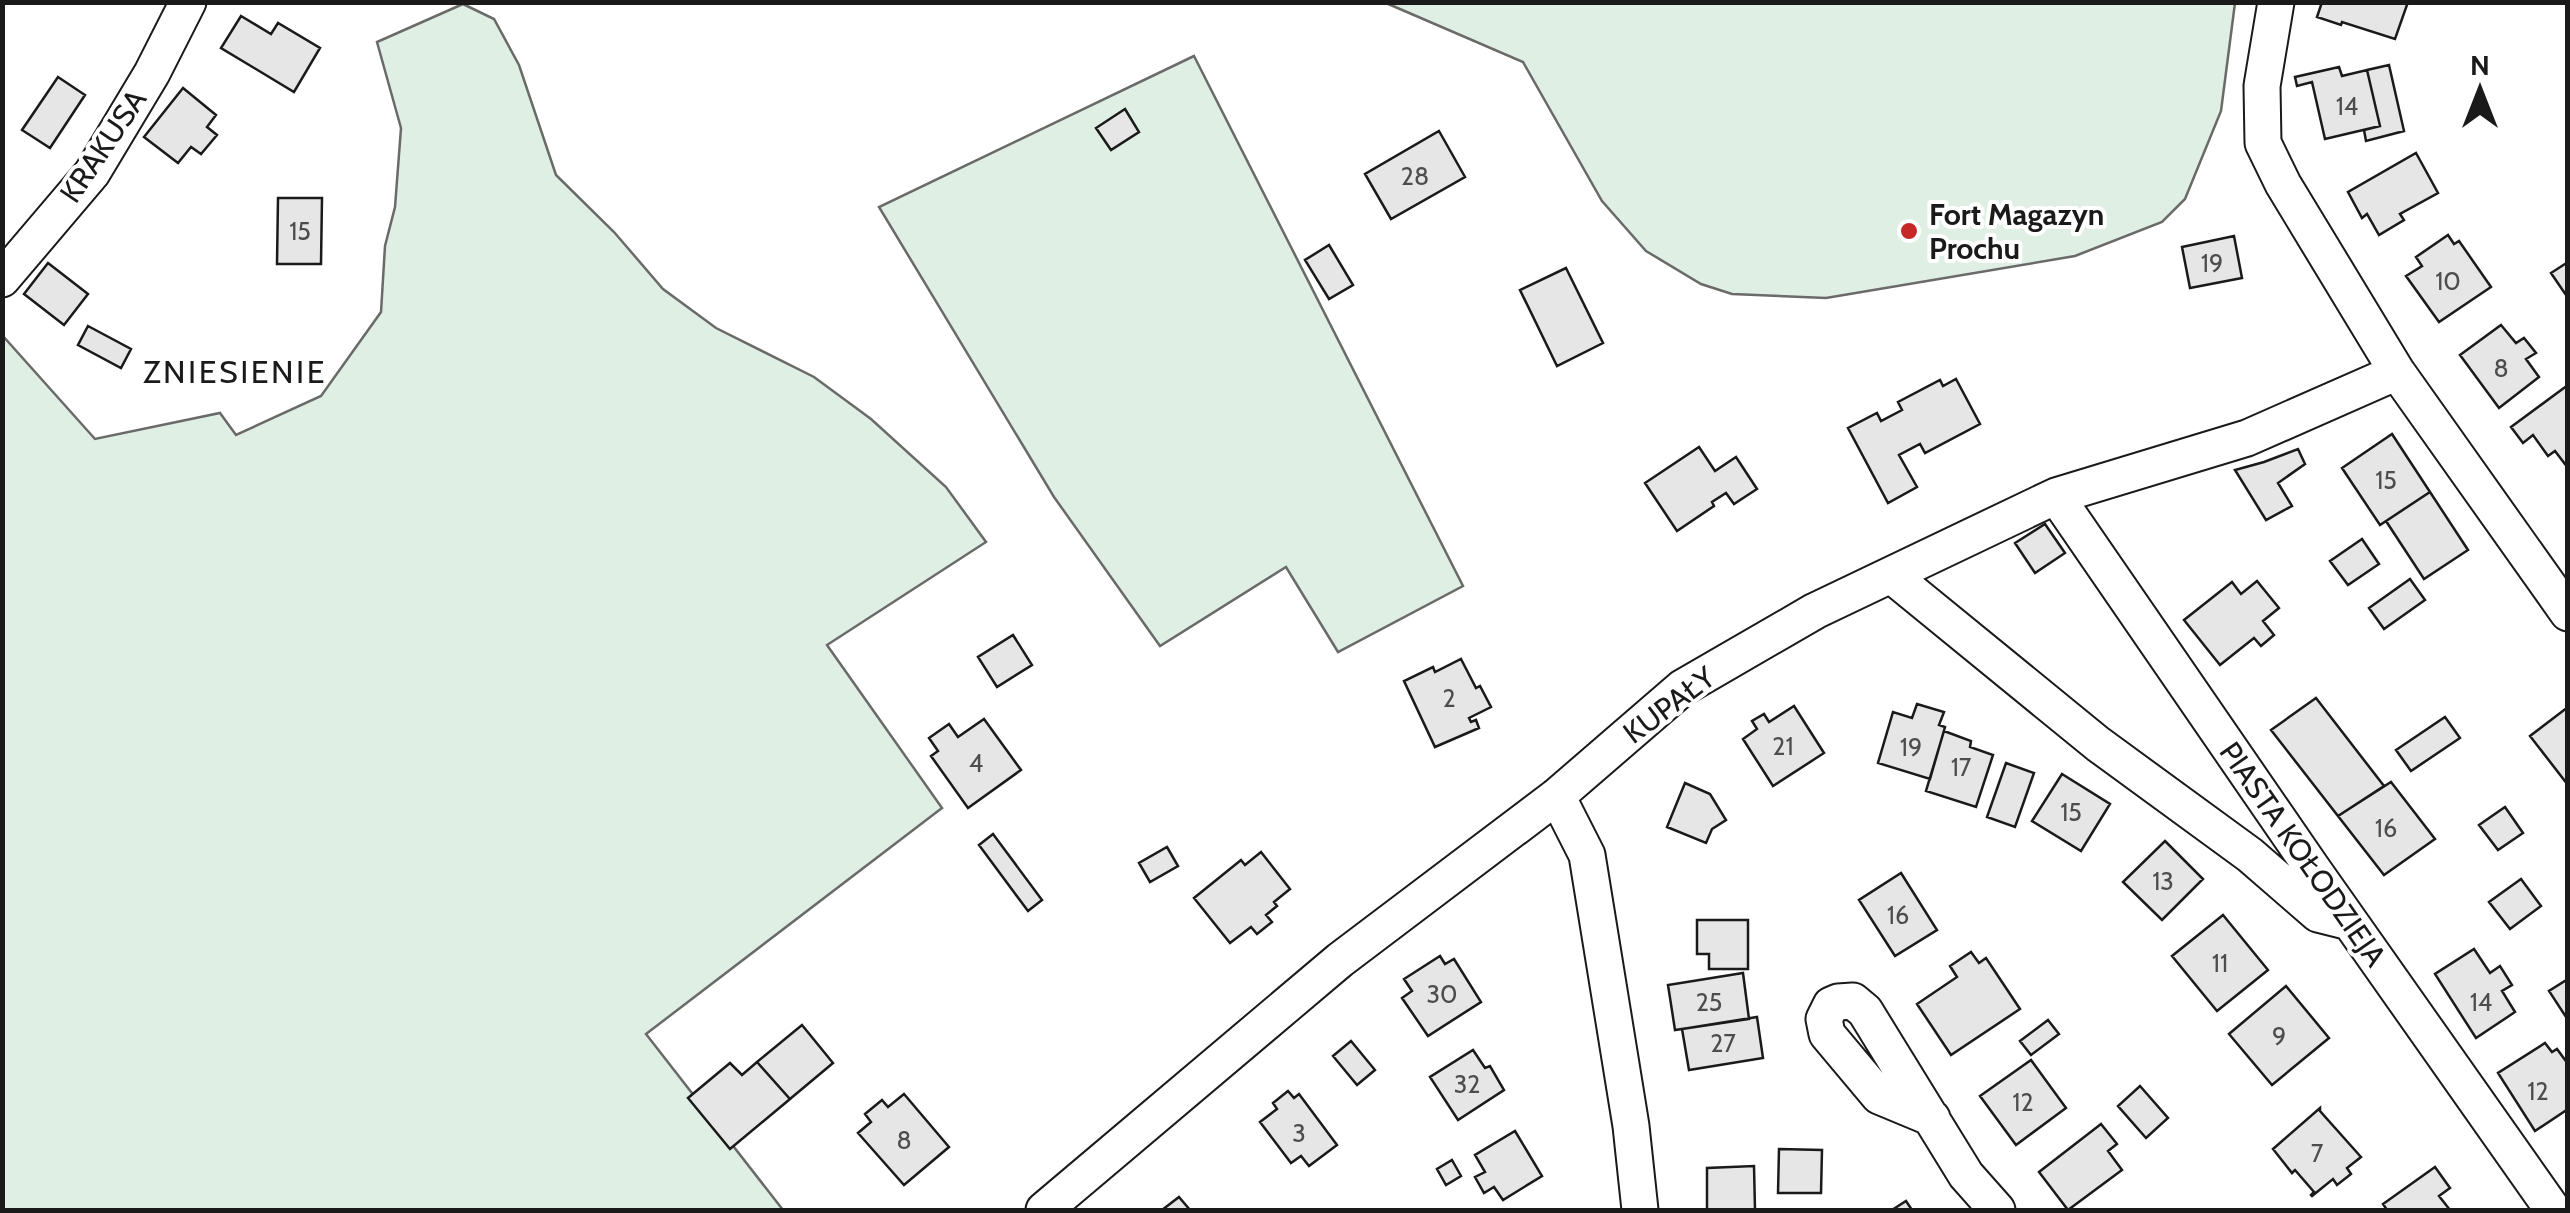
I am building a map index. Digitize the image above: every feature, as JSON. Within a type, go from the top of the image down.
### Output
[{"type":"street","name":"KRAKUSA","points":[[2,279],[92,173],[152,73],[188,2]]},
{"type":"street","points":[[2276,2],[2262,86],[2263,143],[2283,184],[2397,372],[2568,613]]},
{"type":"street","name":"KUPAŁY","points":[[1044,1210],[1340,960],[1556,796],[1682,688],[1816,611],[2056,496],[2247,438],[2397,372]]},
{"type":"street","name":"PIASTA KOŁODZIEJA","points":[[2056,496],[2553,1210]]},
{"type":"street","points":[[1891,575],[2098,744],[2250,855],[2318,914],[2350,922]]},
{"type":"street","points":[[1556,796],[1587,855],[1631,1126],[1640,1210]]},
{"type":"street","points":[[1932,1118],[1966,1175],[1997,1210]]},
{"type":"green space","points":[[1386,3],[2235,3],[2221,111],[2185,199],[2162,222],[2075,256],[1826,298],[1732,294],[1701,284],[1646,251],[1602,201],[1523,62]]},
{"type":"green space","points":[[463,4],[494,19],[519,65],[556,175],[614,232],[663,289],[716,328],[814,377],[871,419],[946,487],[986,542],[827,645],[942,808],[646,1034],[783,1210],[3,1210],[2,335],[95,439],[220,413],[236,435],[321,396],[381,312],[385,246],[395,207],[401,128],[377,42]]},
{"type":"green space","points":[[1194,56],[1463,586],[1338,652],[1286,567],[1160,646],[1054,497],[879,207]]},
{"type":"building","points":[[2322,2],[2408,2],[2395,39],[2317,17]]},
{"type":"building","points":[[241,16],[271,34],[278,23],[320,48],[294,92],[221,48]]},
{"type":"building","points":[[2389,65],[2404,131],[2366,141],[2364,130],[2380,126],[2367,70]]},
{"type":"building","points":[[2339,67],[2342,76],[2367,70],[2380,126],[2325,139],[2312,82],[2297,86],[2295,77]]},
{"type":"building","points":[[58,77],[85,95],[50,148],[22,130]]},
{"type":"building","points":[[183,88],[216,115],[207,127],[217,135],[201,154],[191,147],[178,163],[144,137]]},
{"type":"building","points":[[1125,109],[1139,132],[1111,150],[1096,128]]},
{"type":"building","points":[[1439,131],[1465,177],[1391,219],[1365,174]]},
{"type":"building","points":[[2416,153],[2438,193],[2400,214],[2404,220],[2379,235],[2367,214],[2362,218],[2348,192]]},
{"type":"building","points":[[278,198],[322,198],[321,264],[277,264]]},
{"type":"building","points":[[2448,235],[2454,244],[2459,241],[2491,287],[2439,322],[2406,276],[2422,266],[2416,257]]},
{"type":"building","points":[[2234,236],[2242,278],[2190,288],[2182,247]]},
{"type":"building","points":[[1329,245],[1353,285],[1329,299],[1305,260]]},
{"type":"building","points":[[2568,262],[2568,298],[2551,273]]},
{"type":"building","points":[[48,263],[88,294],[64,325],[24,294]]},
{"type":"building","points":[[1566,268],[1603,343],[1557,366],[1520,290]]},
{"type":"building","points":[[2501,325],[2516,343],[2524,338],[2536,353],[2526,359],[2539,377],[2499,408],[2460,355]]},
{"type":"building","points":[[88,326],[131,349],[121,368],[78,345]]},
{"type":"building","points":[[1956,379],[1980,424],[1925,453],[1920,444],[1899,455],[1917,487],[1888,503],[1848,428],[1877,413],[1881,421],[1902,410],[1898,402],[1940,380],[1943,386]]},
{"type":"building","points":[[2568,385],[2568,468],[2555,451],[2548,456],[2533,435],[2523,443],[2511,427]]},
{"type":"building","points":[[2392,434],[2430,492],[2380,525],[2342,468]]},
{"type":"building","points":[[1699,447],[1715,471],[1736,457],[1757,489],[1734,504],[1726,493],[1677,531],[1645,483]]},
{"type":"building","points":[[2298,449],[2305,464],[2278,483],[2292,506],[2266,520],[2235,470]]},
{"type":"building","points":[[2430,492],[2468,550],[2424,579],[2386,521]]},
{"type":"building","points":[[2045,524],[2065,553],[2035,573],[2015,543]]},
{"type":"building","points":[[2362,539],[2379,564],[2348,585],[2330,561]]},
{"type":"building","points":[[2410,579],[2425,600],[2384,629],[2369,608]]},
{"type":"building","points":[[2257,581],[2279,608],[2263,621],[2274,635],[2261,646],[2254,638],[2220,665],[2184,620],[2232,582],[2241,594]]},
{"type":"building","points":[[1013,635],[1032,665],[997,687],[978,657]]},
{"type":"building","points":[[1461,659],[1491,707],[1469,718],[1471,722],[1476,720],[1479,728],[1435,747],[1404,681]]},
{"type":"building","points":[[2316,698],[2384,786],[2338,816],[2271,730]]},
{"type":"building","points":[[1917,704],[1944,712],[1939,725],[1945,727],[1930,779],[1878,763],[1893,712],[1912,718]]},
{"type":"building","points":[[1794,706],[1824,753],[1773,786],[1743,739],[1757,729],[1752,721],[1764,714],[1769,722]]},
{"type":"building","points":[[2568,707],[2568,785],[2530,736]]},
{"type":"building","points":[[2445,717],[2460,738],[2411,771],[2396,750]]},
{"type":"building","points":[[984,719],[1021,770],[968,808],[931,756],[938,751],[929,738],[949,724],[958,737]]},
{"type":"building","points":[[1944,731],[1993,755],[1976,807],[1926,791]]},
{"type":"building","points":[[2006,763],[2034,773],[2015,827],[1987,817]]},
{"type":"building","points":[[2062,774],[2110,804],[2081,851],[2032,821]]},
{"type":"building","points":[[2391,782],[2435,839],[2384,875],[2338,816]]},
{"type":"building","points":[[1685,783],[1710,794],[1726,820],[1712,829],[1706,843],[1667,827]]},
{"type":"building","points":[[2505,807],[2523,833],[2498,850],[2479,825]]},
{"type":"building","points":[[993,834],[1042,900],[1028,911],[979,845]]},
{"type":"building","points":[[2165,841],[2203,879],[2162,920],[2123,882]]},
{"type":"building","points":[[1167,847],[1178,866],[1150,882],[1139,863]]},
{"type":"building","points":[[1261,852],[1290,889],[1266,915],[1272,922],[1257,934],[1251,927],[1230,943],[1194,898],[1241,860],[1245,865]]},
{"type":"building","points":[[1901,873],[1937,930],[1895,956],[1859,900]]},
{"type":"building","points":[[2521,879],[2541,906],[2510,929],[2489,902]]},
{"type":"building","points":[[2223,915],[2268,970],[2217,1011],[2172,956]]},
{"type":"building","points":[[1697,920],[1748,920],[1748,969],[1709,969],[1709,954],[1697,954]]},
{"type":"building","points":[[2474,949],[2490,973],[2500,966],[2512,985],[2502,991],[2515,1012],[2476,1038],[2435,974]]},
{"type":"building","points":[[1971,952],[1979,963],[1986,958],[2020,1009],[1951,1055],[1917,1004],[1957,977],[1950,966]]},
{"type":"building","points":[[1440,956],[1445,964],[1454,959],[1481,1002],[1428,1036],[1402,998],[1412,991],[1404,979]]},
{"type":"building","points":[[1743,973],[1749,1019],[1675,1030],[1668,985]]},
{"type":"building","points":[[2568,979],[2568,1020],[2549,991]]},
{"type":"building","points":[[2286,986],[2329,1038],[2272,1085],[2229,1034]]},
{"type":"building","points":[[1757,1017],[1763,1058],[1689,1070],[1682,1029]]},
{"type":"building","points":[[2048,1020],[2059,1034],[2031,1055],[2020,1041]]},
{"type":"building","points":[[802,1025],[833,1063],[790,1099],[757,1062]]},
{"type":"building","points":[[1351,1041],[1375,1070],[1357,1085],[1333,1056]]},
{"type":"building","points":[[2545,1043],[2552,1052],[2557,1049],[2568,1064],[2568,1109],[2535,1131],[2498,1073]]},
{"type":"building","points":[[1473,1050],[1485,1068],[1490,1066],[1504,1090],[1458,1120],[1430,1077]]},
{"type":"building","points":[[2031,1060],[2066,1108],[2016,1145],[1980,1096]]},
{"type":"building","points":[[757,1062],[790,1099],[730,1149],[688,1098],[730,1063],[742,1075]]},
{"type":"building","points":[[2140,1086],[2168,1118],[2146,1138],[2118,1106]]},
{"type":"building","points":[[1288,1091],[1294,1098],[1299,1094],[1337,1145],[1309,1166],[1301,1156],[1291,1163],[1260,1122],[1277,1109],[1273,1103]]},
{"type":"building","points":[[904,1094],[949,1147],[904,1185],[858,1133],[871,1122],[865,1114],[882,1100],[888,1107]]},
{"type":"building","points":[[2320,1108],[2361,1157],[2347,1168],[2351,1174],[2337,1185],[2333,1179],[2312,1196],[2314,1192],[2273,1149]]},
{"type":"building","points":[[2101,1124],[2117,1144],[2108,1151],[2122,1170],[2068,1210],[2039,1172]]},
{"type":"building","points":[[1515,1131],[1542,1176],[1503,1200],[1494,1187],[1484,1193],[1475,1177],[1485,1172],[1475,1155]]},
{"type":"building","points":[[1779,1149],[1822,1150],[1821,1193],[1778,1193]]},
{"type":"building","points":[[1452,1160],[1461,1176],[1446,1185],[1437,1169]]},
{"type":"building","points":[[1754,1166],[1755,1210],[1707,1210],[1707,1168]]},
{"type":"building","points":[[2435,1167],[2450,1188],[2439,1196],[2450,1210],[2387,1210],[2383,1204]]},
{"type":"building","points":[[1179,1197],[1190,1210],[1162,1210]]},
{"type":"building","points":[[1906,1201],[1912,1210],[1892,1210]]},
{"type":"place","name":"Fort Magazyn Prochu","points":[[1909,231]]},
{"type":"district","name":"ZNIESIENIE","points":[[235,371]]}]
